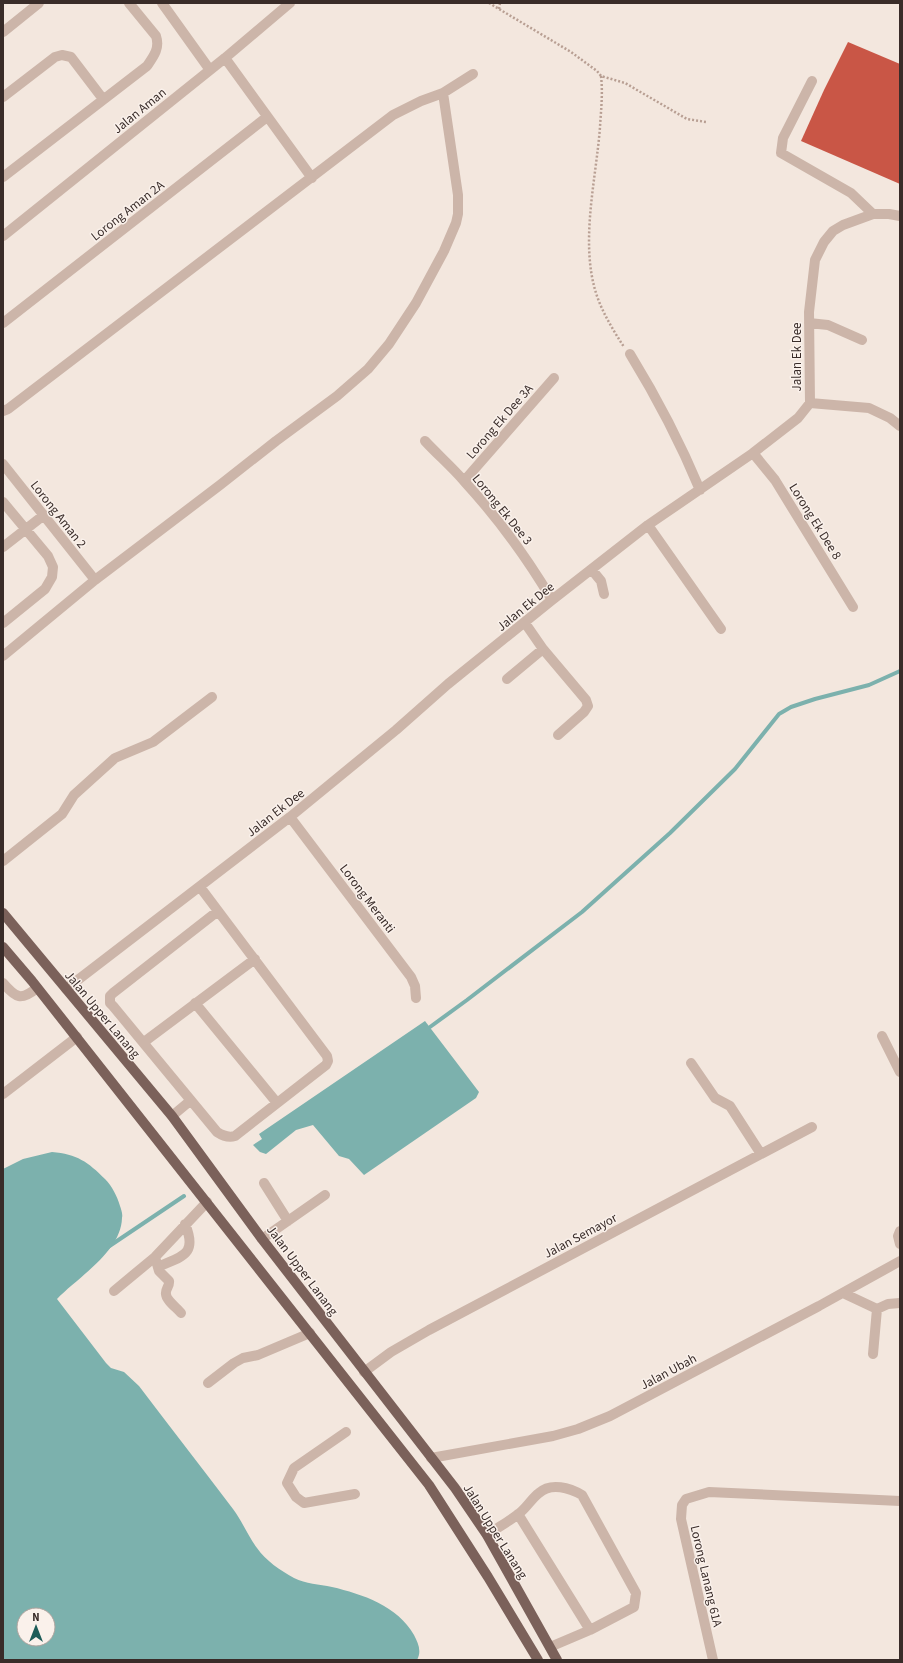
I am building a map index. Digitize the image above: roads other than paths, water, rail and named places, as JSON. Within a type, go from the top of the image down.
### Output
[{"type":"main road","name":"Jalan Upper Lanang","points":[[3,914],[172,1116],[262,1239],[455,1488],[487,1535],[557,1660]]},
{"type":"main road","points":[[3,947],[77,1037],[429,1485],[488,1577],[538,1660]]},
{"type":"street","points":[[3,32],[39,3]]},
{"type":"street","points":[[3,177],[147,66],[156,51],[158,42],[156,36],[129,3]]},
{"type":"street","points":[[162,3],[210,70]]},
{"type":"street","name":"Jalan Aman","points":[[3,236],[225,58],[290,3]]},
{"type":"street","points":[[3,97],[55,56],[62,55],[70,57],[103,99]]},
{"type":"street","points":[[225,58],[312,178]]},
{"type":"street","points":[[3,411],[8,409],[393,115],[421,101],[443,93],[473,74]]},
{"type":"street","points":[[812,81],[783,138],[781,152],[851,193],[873,214]]},
{"type":"street","points":[[3,656],[95,580],[337,396],[368,369],[398,331],[416,303],[444,252],[453,232],[458,214],[458,195],[443,93]]},
{"type":"street","name":"Lorong Aman 2A","points":[[3,323],[268,117]]},
{"type":"street","name":"Jalan Ek Dee","points":[[66,989],[290,817],[396,730],[448,684],[648,525],[753,453],[798,418],[810,403],[809,323],[815,260],[824,242],[833,231],[844,225],[873,214],[900,216]]},
{"type":"street","points":[[809,323],[828,325],[862,340]]},
{"type":"street","points":[[630,354],[658,402],[684,452],[700,490]]},
{"type":"street","name":"Lorong Ek Dee 3A","points":[[464,481],[554,378]]},
{"type":"street","points":[[810,403],[869,408],[890,418],[900,426]]},
{"type":"street","name":"Lorong Ek Dee 3","points":[[425,442],[464,481],[516,546],[552,600]]},
{"type":"street","name":"Lorong Ek Dee 8","points":[[753,453],[775,480],[853,607]]},
{"type":"street","name":"Lorong Aman 2","points":[[5,471],[44,516],[95,580]]},
{"type":"street","points":[[3,502],[48,556],[53,567],[52,577],[45,589],[3,624]]},
{"type":"street","points":[[3,547],[44,516]]},
{"type":"street","points":[[648,525],[720,629]]},
{"type":"street","points":[[592,570],[601,581],[604,594]]},
{"type":"street","points":[[525,623],[543,649],[586,700],[588,706],[584,712],[558,734]]},
{"type":"street","points":[[507,679],[543,649]]},
{"type":"street","points":[[3,861],[62,814],[74,796],[115,758],[153,742],[212,697]]},
{"type":"street","name":"Lorong Meranti","points":[[290,817],[411,977],[415,986],[416,998]]},
{"type":"street","points":[[200,886],[328,1058],[326,1065],[235,1136],[230,1137],[225,1137],[217,1132],[190,1101],[144,1042],[110,1003],[110,996],[218,911]]},
{"type":"street","points":[[144,1042],[255,959]]},
{"type":"street","points":[[3,983],[12,994],[20,997],[24,997],[37,988]]},
{"type":"street","points":[[195,1003],[277,1103]]},
{"type":"street","points":[[882,1036],[900,1072]]},
{"type":"street","points":[[3,1094],[77,1037]]},
{"type":"street","points":[[692,1063],[715,1098],[730,1106],[761,1154]]},
{"type":"street","points":[[172,1116],[190,1101]]},
{"type":"street","name":"Jalan Semayor","points":[[364,1372],[391,1352],[429,1330],[812,1127]]},
{"type":"street","points":[[264,1183],[288,1221]]},
{"type":"street","points":[[262,1239],[325,1195]]},
{"type":"street","points":[[114,1291],[155,1256],[207,1202]]},
{"type":"street","points":[[158,1267],[183,1255],[189,1250],[191,1244],[190,1235],[185,1224]]},
{"type":"street","points":[[900,1231],[898,1236],[900,1244]]},
{"type":"street","points":[[155,1256],[162,1276],[170,1283],[166,1290],[166,1296],[181,1313]]},
{"type":"street","name":"Jalan Ubah","points":[[431,1458],[553,1436],[578,1429],[610,1416],[843,1293],[900,1261]]},
{"type":"street","points":[[843,1293],[878,1309]]},
{"type":"street","points":[[878,1309],[888,1304],[900,1303]]},
{"type":"street","points":[[873,1354],[878,1309]]},
{"type":"street","points":[[208,1383],[242,1358],[258,1355],[310,1334]]},
{"type":"street","points":[[346,1432],[294,1468],[288,1483],[296,1497],[304,1503],[354,1494]]},
{"type":"street","points":[[487,1535],[518,1514],[540,1491],[562,1487],[573,1490],[582,1495],[636,1593],[634,1607],[590,1630],[550,1648]]},
{"type":"street","name":"Lorong Lanang 61A","points":[[713,1660],[681,1519],[682,1505],[686,1499],[709,1492],[900,1501]]},
{"type":"street","points":[[518,1514],[590,1630]]},
{"type":"water","points":[[425,1021],[479,1092],[476,1098],[364,1175],[349,1159],[339,1156],[313,1125],[296,1130],[266,1154],[260,1152],[253,1145],[262,1139],[259,1134]]},
{"type":"water","points":[[52,1152],[61,1153],[82,1160],[105,1179],[112,1188],[121,1210],[122,1216],[120,1230],[107,1253],[57,1299],[106,1363],[111,1368],[124,1372],[139,1386],[233,1509],[261,1553],[269,1561],[294,1578],[308,1583],[355,1593],[389,1609],[399,1616],[414,1635],[419,1650],[417,1660],[3,1660],[3,1169],[23,1159]]},
{"type":"waterway","points":[[430,1027],[582,912],[670,833],[735,769],[779,714],[791,707],[815,699],[869,685],[900,671]]},
{"type":"waterway","points":[[108,1247],[184,1196]]}]
